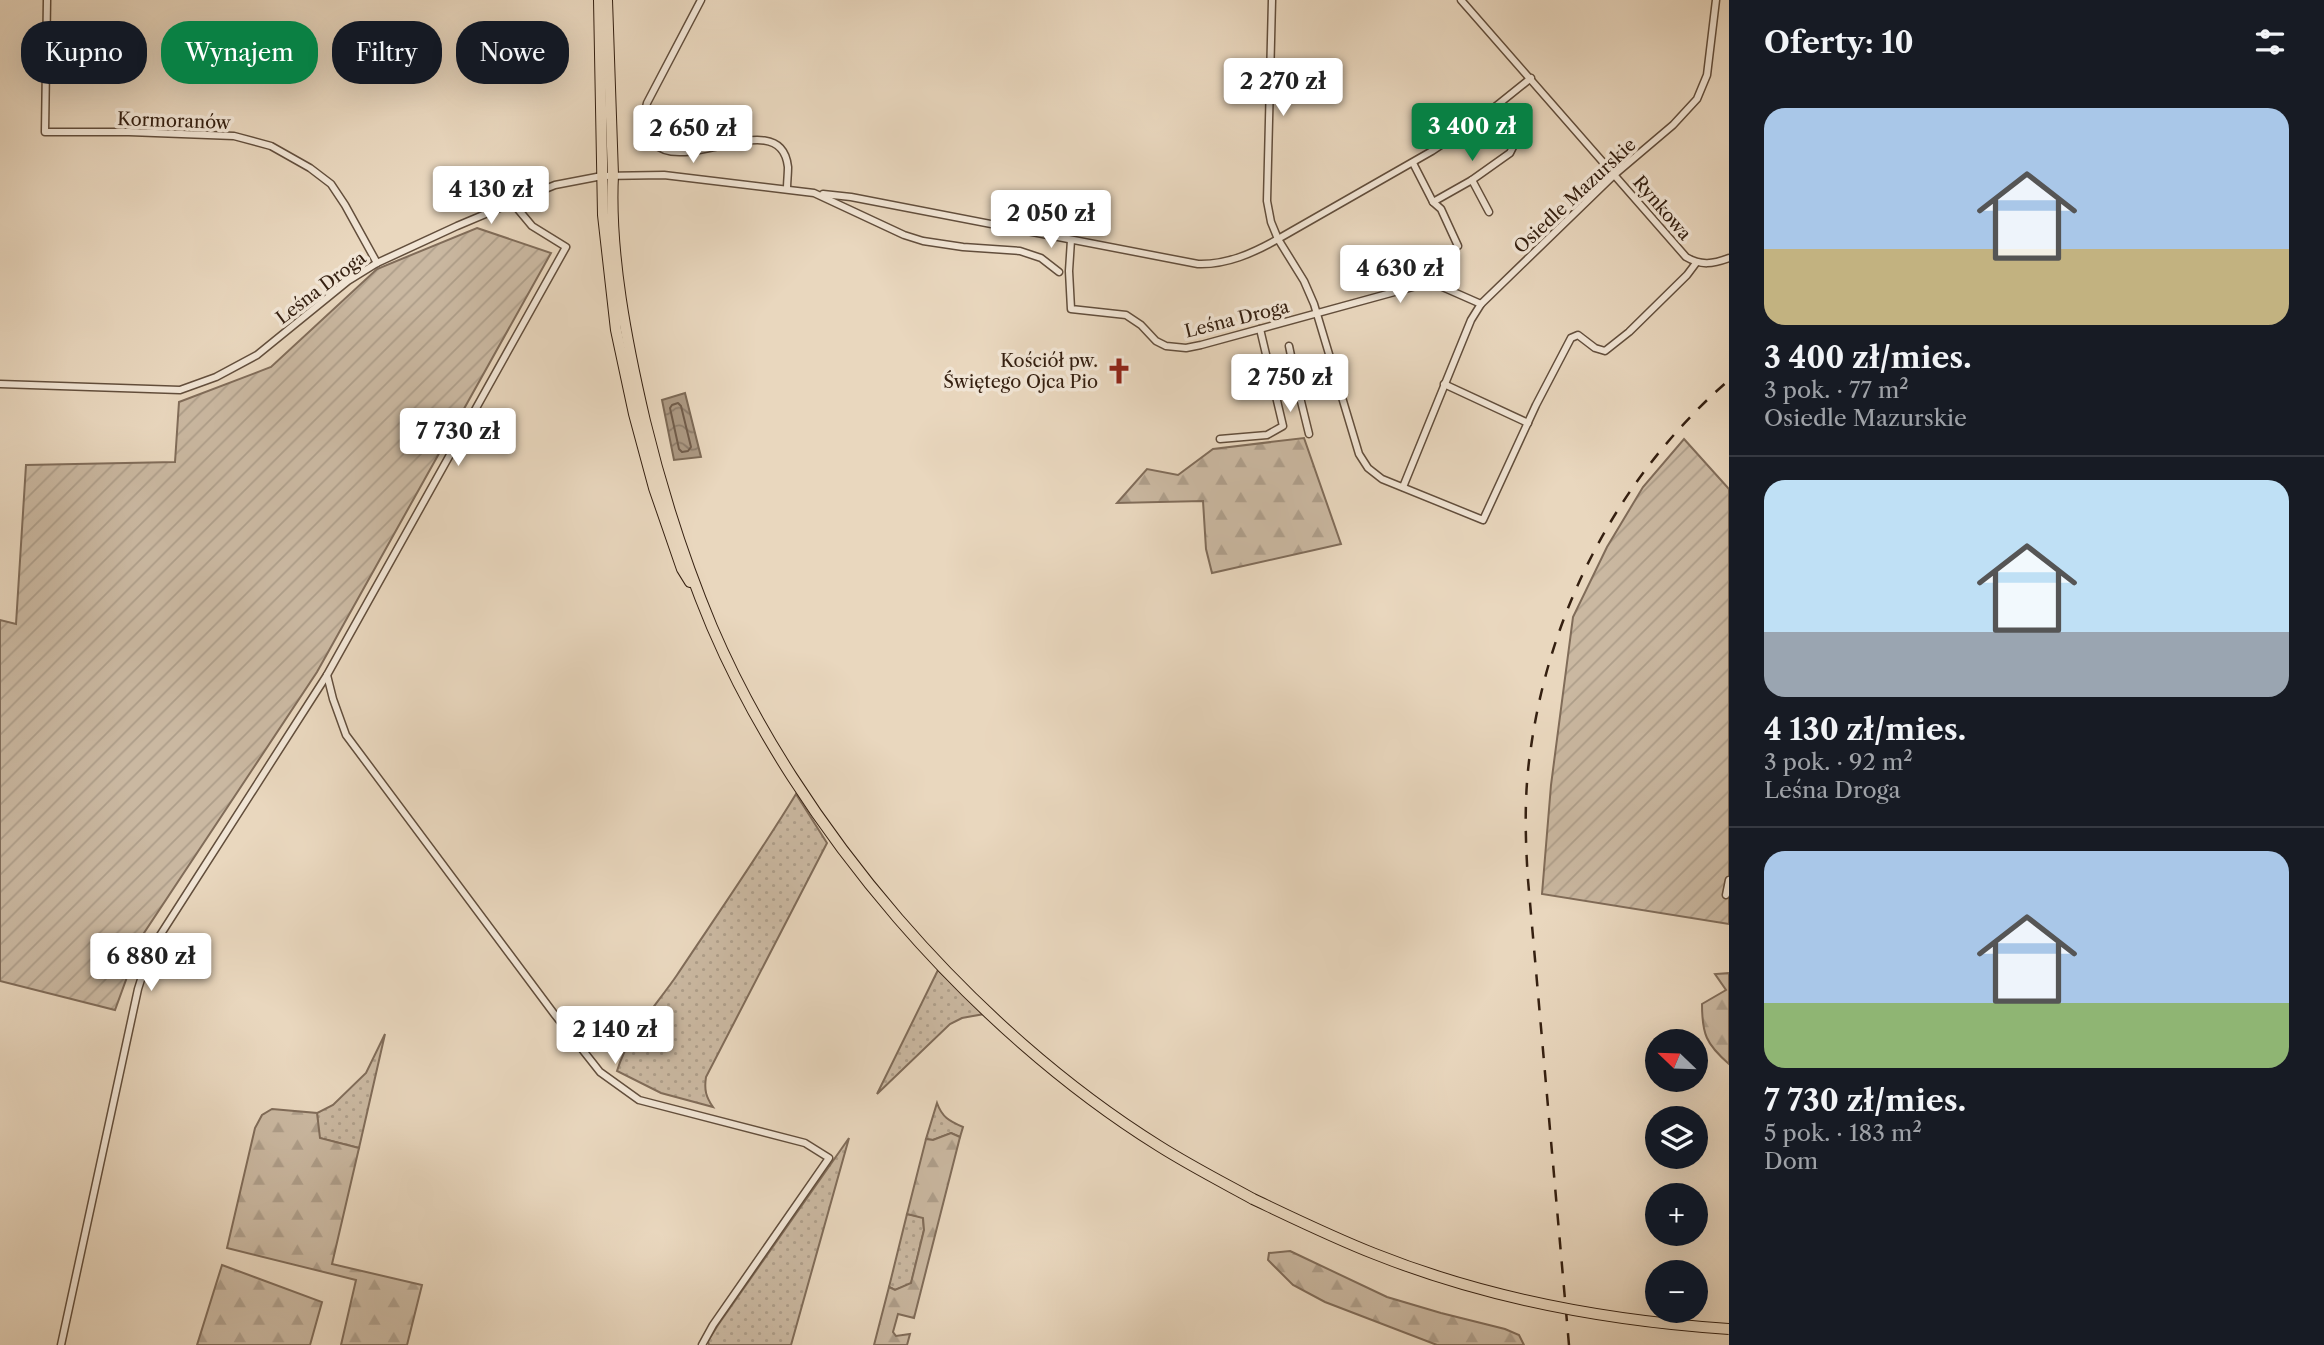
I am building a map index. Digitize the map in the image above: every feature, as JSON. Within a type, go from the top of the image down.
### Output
[{"type":"main road","points":[[599,0],[607,175],[612,199],[618,270],[629,349],[665,494],[702,603],[747,697],[842,850],[918,940],[982,1007],[1031,1052],[1072,1084],[1157,1145],[1253,1199],[1375,1254],[1478,1287],[1543,1304],[1612,1317],[1729,1329]]},
{"type":"main road","points":[[607,0],[607,175]]},
{"type":"street","name":"Kormoranów","points":[[47,0],[45,132],[234,136],[271,146],[310,168],[331,184],[377,263]]},
{"type":"street","points":[[701,0],[647,103],[643,118],[647,135],[657,147],[668,153],[682,154],[746,139],[774,144],[784,153],[788,166],[787,189]]},
{"type":"street","points":[[1272,0],[1267,201],[1271,222],[1278,239],[1304,281],[1317,313],[1359,454],[1368,468],[1381,479],[1483,520],[1571,338],[1578,335],[1595,348],[1605,351],[1629,332],[1687,275],[1696,262]]},
{"type":"street","name":"Rynkowa","points":[[1461,0],[1686,257],[1706,264],[1729,258]]},
{"type":"street","name":"Osiedle Mazurskie","points":[[1403,487],[1471,320],[1481,304],[1614,175],[1673,125],[1697,99],[1707,75],[1716,0]]},
{"type":"street","points":[[814,193],[851,197],[1198,264],[1215,264],[1244,255],[1278,239],[1413,163],[1458,134],[1531,78]]},
{"type":"street","points":[[1433,202],[1472,180],[1510,153],[1515,143],[1495,107]]},
{"type":"street","points":[[1413,163],[1433,202],[1441,209],[1458,246]]},
{"type":"street","name":"Leśna Droga","points":[[0,384],[180,390],[216,377],[257,355],[348,281],[377,263],[555,185],[607,175],[664,175],[814,193],[904,235],[953,246],[1020,251],[1041,258],[1059,272]]},
{"type":"street","points":[[1472,180],[1489,212]]},
{"type":"street","points":[[61,1345],[138,989],[150,951],[327,676],[566,247],[532,226],[512,202]]},
{"type":"street","name":"Leśna Droga","points":[[1071,240],[1071,309],[1126,315],[1141,325],[1156,341],[1177,348],[1193,347],[1431,282],[1481,304]]},
{"type":"street","points":[[1220,439],[1267,435],[1283,426],[1260,329]]},
{"type":"street","points":[[1289,346],[1309,434]]},
{"type":"street","points":[[1298,389],[1337,380]]},
{"type":"street","points":[[1444,384],[1528,423]]},
{"type":"street","points":[[327,676],[346,735],[600,1072],[639,1100],[805,1143],[829,1158],[713,1325],[702,1345]]},
{"type":"street","points":[[1726,895],[1729,880]]},
{"type":"green space","points":[[477,228],[551,253],[317,672],[142,936],[115,1010],[0,981],[0,620],[16,624],[26,465],[175,462],[179,402],[271,367],[377,269]]},
{"type":"green space","points":[[1304,438],[1341,544],[1212,573],[1206,549],[1203,501],[1117,503],[1147,469],[1178,475],[1213,449]]},
{"type":"green space","points":[[1684,439],[1729,489],[1729,924],[1542,894],[1551,785],[1573,617],[1607,547],[1643,487]]},
{"type":"green space","points":[[796,794],[827,843],[706,1077],[706,1093],[713,1107],[661,1093],[617,1071],[635,1033],[677,975]]},
{"type":"green space","points":[[938,970],[984,1014],[962,1018],[950,1024],[877,1094]]},
{"type":"green space","points":[[1729,973],[1729,1064],[1710,1044],[1708,1029],[1704,1029],[1702,1004],[1726,990],[1715,974]]},
{"type":"green space","points":[[385,1034],[359,1148],[319,1138],[317,1113],[333,1105],[366,1073]]},
{"type":"green space","points":[[937,1103],[947,1118],[963,1127],[960,1137],[951,1133],[933,1140],[926,1139]]},
{"type":"green space","points":[[272,1109],[317,1113],[320,1138],[359,1148],[332,1264],[422,1285],[407,1345],[341,1345],[356,1280],[227,1248],[255,1128],[262,1115]]},
{"type":"green space","points":[[951,1133],[960,1137],[914,1318],[898,1314],[893,1332],[896,1336],[910,1334],[907,1345],[874,1345],[889,1287],[895,1290],[911,1283],[924,1230],[923,1218],[907,1214],[926,1139],[933,1140]]},
{"type":"green space","points":[[849,1138],[791,1345],[709,1345],[708,1341],[718,1325]]},
{"type":"green space","points":[[907,1214],[923,1217],[924,1230],[911,1284],[895,1290],[889,1287]]},
{"type":"green space","points":[[1290,1251],[1387,1297],[1505,1329],[1519,1335],[1524,1345],[1437,1345],[1325,1302],[1293,1285],[1268,1260],[1269,1253]]},
{"type":"green space","points":[[222,1265],[322,1302],[310,1345],[197,1345]]},
{"type":"water","points":[[685,393],[701,457],[674,460],[662,400]]},
{"type":"railway","points":[[1569,1345],[1528,880],[1526,814],[1531,747],[1555,643],[1597,546],[1624,500],[1655,457],[1690,417],[1729,380]]},
{"type":"place","name":"Kościół pw. Świętego Ojca Pio","points":[[1119,371]]}]
